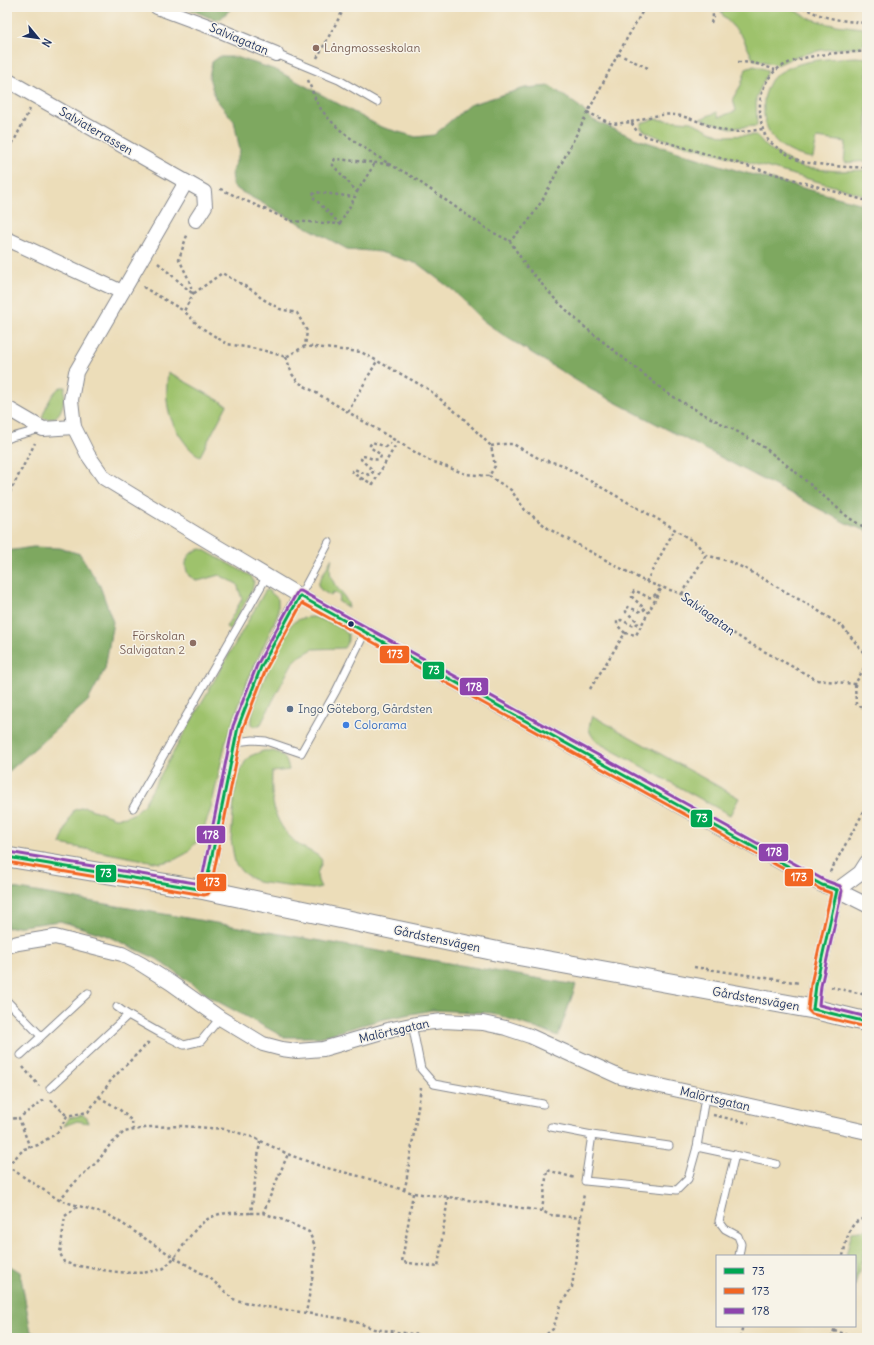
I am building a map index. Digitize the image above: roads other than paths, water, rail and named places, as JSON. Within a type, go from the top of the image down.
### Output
[{"type":"street","name":"Salviagatan","points":[[157,7],[216,29],[276,54]]},
{"type":"street","name":"Salviaterrassen","points":[[7,80],[204,192],[205,206],[196,220]]},
{"type":"street","points":[[186,182],[76,372],[71,400],[74,427],[88,455],[104,478],[300,596],[822,885],[837,890],[867,904]]},
{"type":"street","points":[[7,239],[122,292]]},
{"type":"street","points":[[7,408],[43,429],[74,427]]},
{"type":"street","points":[[205,890],[238,727],[261,667],[300,596]]},
{"type":"street","name":"Gårdstensvägen","points":[[7,857],[205,890],[505,953],[813,1009],[867,1022]]},
{"type":"street","points":[[813,1009],[816,985],[837,890],[860,873],[867,862]]},
{"type":"street","name":"Malörtsgatan","points":[[7,946],[55,937],[122,954],[171,983],[220,1018],[263,1044],[282,1050],[297,1051],[323,1049],[412,1024],[443,1021],[483,1023],[506,1028],[530,1036],[620,1077],[867,1132]]},
{"type":"lane","points":[[276,54],[339,80],[378,102]]},
{"type":"lane","points":[[7,439],[12,436],[43,429]]},
{"type":"lane","points":[[300,596],[329,542]]},
{"type":"lane","points":[[133,808],[267,576]]},
{"type":"lane","points":[[234,742],[253,740],[266,741],[301,753],[336,691],[365,632]]},
{"type":"lane","points":[[21,1055],[88,993]]},
{"type":"lane","points":[[7,1001],[42,1036]]},
{"type":"lane","points":[[117,1007],[160,1033],[184,1044],[201,1041],[220,1018]]},
{"type":"lane","points":[[47,1090],[128,1015]]},
{"type":"lane","points":[[412,1024],[421,1069],[434,1084],[543,1104]]},
{"type":"lane","points":[[592,1135],[585,1181],[677,1190],[688,1179],[697,1147],[705,1097]]},
{"type":"lane","points":[[551,1127],[592,1135],[669,1146]]},
{"type":"lane","points":[[697,1147],[776,1164]]},
{"type":"lane","points":[[735,1155],[719,1221],[725,1229],[738,1236],[741,1244],[739,1255]]},
{"type":"place","name":"Långmosseskolan","points":[[316,48]]},
{"type":"place","name":"Förskolan Salvigatan 2","points":[[193,643]]},
{"type":"place","name":"Ingo Göteborg, Gårdsten","points":[[290,709]]},
{"type":"place","name":"Colorama","points":[[346,725]]}]
